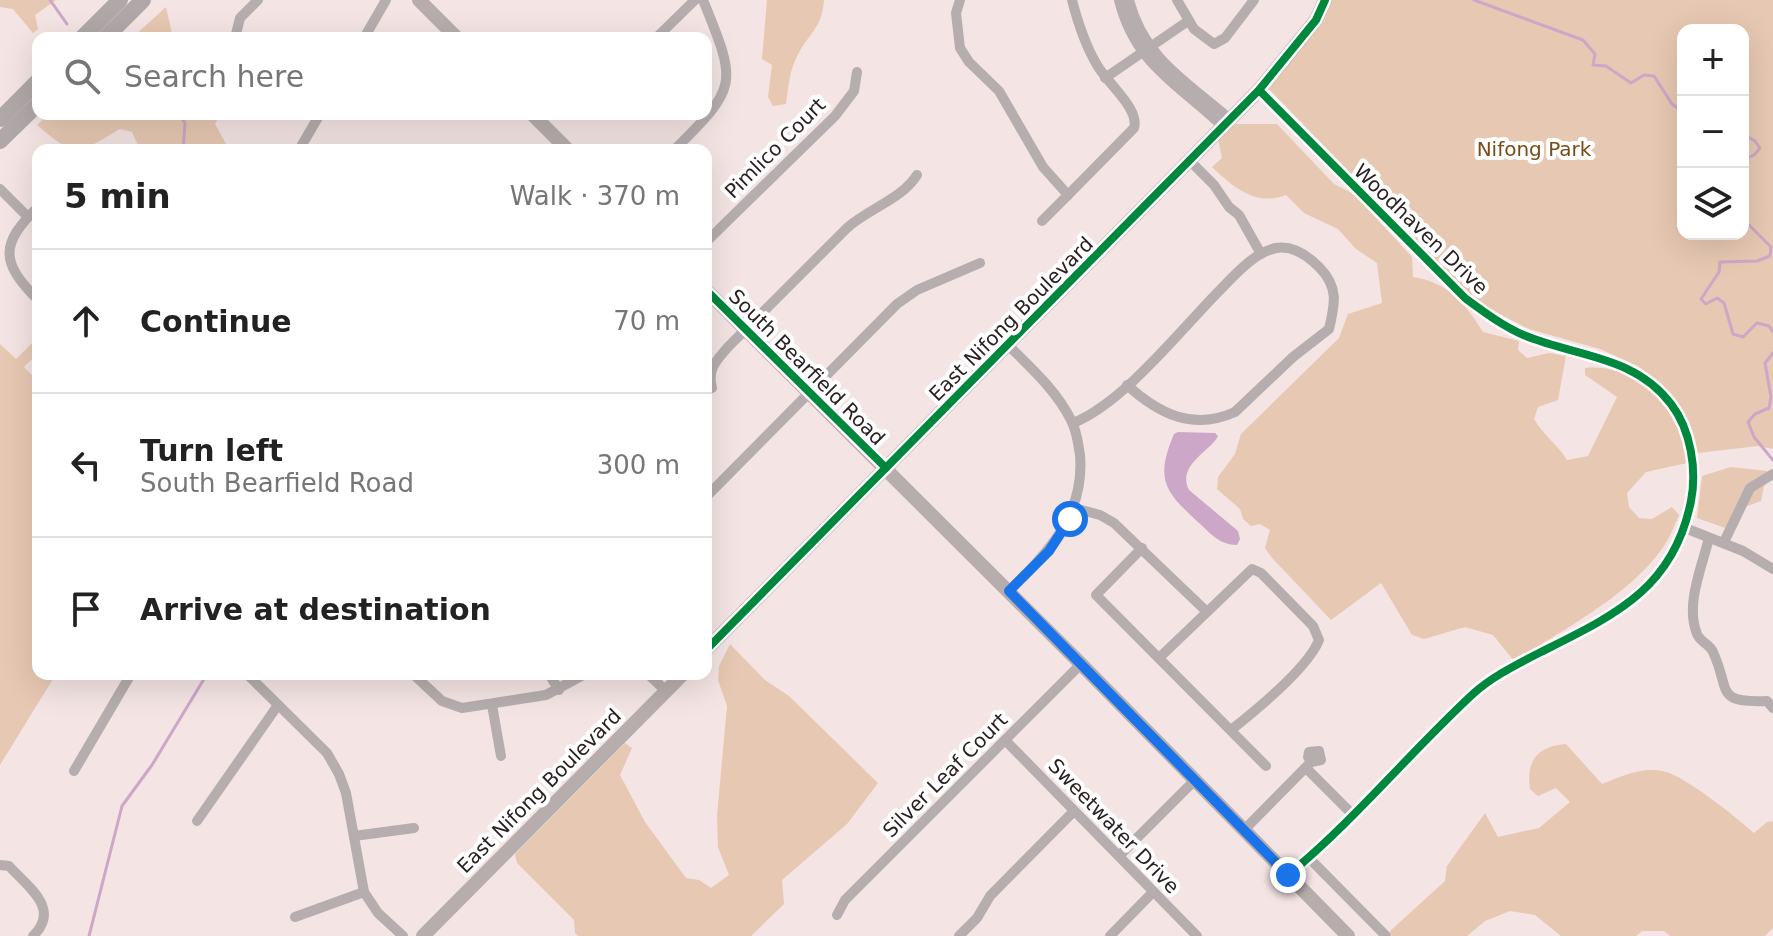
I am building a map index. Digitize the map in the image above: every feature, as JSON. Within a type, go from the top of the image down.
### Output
[{"type":"main road","points":[[88,32],[120,0]]},
{"type":"main road","points":[[111,32],[143,0]]},
{"type":"main road","points":[[0,119],[32,87]]},
{"type":"main road","points":[[0,141],[32,110]]},
{"type":"street","points":[[236,32],[240,18],[258,0]]},
{"type":"street","points":[[367,32],[386,0]]},
{"type":"street","points":[[419,0],[451,32]]},
{"type":"street","points":[[662,32],[695,0]]},
{"type":"street","points":[[703,0],[725,58],[727,73],[724,93],[712,113]]},
{"type":"street","points":[[960,0],[956,13],[960,48],[969,62],[999,91],[1043,167],[1068,195]]},
{"type":"street","points":[[1042,221],[1134,128],[1137,120],[1135,113],[1105,78],[1079,26],[1072,0]]},
{"type":"street","points":[[1119,0],[1123,15],[1147,50],[1227,124]]},
{"type":"street","points":[[1129,0],[1147,50]]},
{"type":"street","points":[[1177,0],[1188,21],[1214,44],[1225,38],[1254,0]]},
{"type":"street","name":"East Nifong Boulevard","points":[[712,644],[1227,124],[1316,20],[1325,0]]},
{"type":"street","points":[[1105,78],[1188,21]]},
{"type":"street","name":"Pimlico Court","points":[[712,236],[835,116],[854,91],[857,72]]},
{"type":"street","name":"Woodhaven Drive","points":[[1259,90],[1465,298],[1526,336],[1617,362],[1645,378],[1671,404],[1687,432],[1695,481],[1685,528],[1656,578],[1633,601],[1602,621],[1505,671],[1476,692],[1309,858],[1288,875]]},
{"type":"street","points":[[302,144],[316,120]]},
{"type":"street","points":[[537,120],[557,144]]},
{"type":"street","points":[[680,144],[705,120]]},
{"type":"street","points":[[1190,161],[1239,215],[1261,254]]},
{"type":"street","points":[[712,365],[862,214],[907,190],[917,175]]},
{"type":"street","points":[[0,189],[27,216]]},
{"type":"street","points":[[32,212],[9,240],[8,262],[17,280],[32,294]]},
{"type":"street","points":[[1073,423],[1105,406],[1229,281],[1261,254],[1285,247],[1297,251],[1306,255],[1329,278],[1335,293],[1335,305],[1329,329],[1293,357],[1235,412],[1224,417],[1200,420],[1169,416],[1127,385]]},
{"type":"street","points":[[712,491],[907,295],[980,263]]},
{"type":"street","name":"South Bearfield Road","points":[[712,296],[1009,591],[1348,936]]},
{"type":"street","points":[[1008,345],[1048,386],[1073,423],[1081,465],[1074,508],[1061,534],[1049,551],[1009,591]]},
{"type":"street","points":[[1724,542],[1750,488],[1773,474]]},
{"type":"street","points":[[1074,508],[1100,515],[1114,523],[1206,611]]},
{"type":"street","points":[[1685,528],[1724,542],[1773,569]]},
{"type":"street","points":[[1709,538],[1692,618],[1700,640],[1712,648],[1725,691],[1736,701],[1767,701],[1773,708]]},
{"type":"street","points":[[1142,548],[1096,595],[1266,766]]},
{"type":"street","points":[[1159,658],[1252,569],[1261,573],[1318,632],[1316,646],[1270,698],[1231,730]]},
{"type":"street","name":"Silver Leaf Court","points":[[837,915],[845,900],[1081,664]]},
{"type":"street","points":[[74,771],[127,680]]},
{"type":"street","points":[[253,680],[327,753],[346,793],[364,892],[378,913],[403,936]]},
{"type":"street","points":[[419,680],[452,706],[462,708],[546,695],[575,680]]},
{"type":"street","points":[[553,680],[559,690]]},
{"type":"street","points":[[654,680],[666,691]]},
{"type":"street","name":"East Nifong Boulevard","points":[[423,936],[677,680]]},
{"type":"street","points":[[197,821],[278,705]]},
{"type":"street","points":[[492,705],[501,756]]},
{"type":"street","name":"Sweetwater Drive","points":[[1005,740],[1197,936]]},
{"type":"street","points":[[1244,830],[1308,765],[1353,815]]},
{"type":"street","points":[[1119,856],[1195,780]]},
{"type":"street","points":[[959,936],[977,918],[990,896],[1074,811]]},
{"type":"street","points":[[354,836],[414,828]]},
{"type":"street","points":[[1309,858],[1386,936]]},
{"type":"street","points":[[0,865],[9,866],[37,896],[46,913],[44,925],[33,936]]},
{"type":"street","points":[[295,917],[364,892]]},
{"type":"street","points":[[1110,936],[1153,892]]},
{"type":"green space","points":[[0,0],[56,0],[35,15],[38,29],[34,32],[13,9],[0,7]]},
{"type":"green space","points":[[767,0],[824,0],[817,26],[793,66],[786,104],[773,106],[768,97],[772,65],[762,59]]},
{"type":"green space","name":"Nifong Park","points":[[1332,0],[1773,0],[1773,449],[1758,446],[1698,453],[1686,418],[1680,422],[1685,415],[1673,398],[1638,366],[1600,349],[1529,329],[1482,305],[1442,268],[1269,89],[1321,22]]},
{"type":"green space","points":[[166,7],[172,32],[139,32]]},
{"type":"green space","points":[[42,120],[217,120],[215,124],[226,144],[137,144],[132,132],[120,129],[95,144],[63,144],[37,125]]},
{"type":"green space","points":[[1235,124],[1277,124],[1334,184],[1354,194],[1412,257],[1413,277],[1446,289],[1469,312],[1483,332],[1519,341],[1518,350],[1527,358],[1549,353],[1566,356],[1558,400],[1538,407],[1534,419],[1567,460],[1588,456],[1617,397],[1585,375],[1585,368],[1613,370],[1638,380],[1668,408],[1681,435],[1687,463],[1646,472],[1627,493],[1629,507],[1639,518],[1652,519],[1672,507],[1679,515],[1666,543],[1652,561],[1617,594],[1514,661],[1493,635],[1465,627],[1424,639],[1412,635],[1381,583],[1331,620],[1273,559],[1265,548],[1270,530],[1260,524],[1251,526],[1243,519],[1240,509],[1217,489],[1218,477],[1235,454],[1241,434],[1339,338],[1348,314],[1382,303],[1377,263],[1356,249],[1338,229],[1304,213],[1286,195],[1265,198],[1246,193],[1212,167],[1222,158],[1218,139]]},
{"type":"green space","points":[[32,343],[32,359],[24,367],[32,375],[32,680],[52,680],[0,765],[0,344],[16,359]]},
{"type":"green space","points":[[1731,467],[1767,471],[1761,501],[1739,509],[1728,529],[1697,518],[1702,476]]},
{"type":"green space","points":[[730,644],[765,680],[789,696],[878,783],[847,824],[782,880],[784,904],[751,936],[578,936],[574,920],[517,863],[515,854],[625,743],[632,748],[620,775],[645,822],[686,878],[699,880],[711,888],[729,875],[718,847],[717,816],[727,706],[718,680],[719,666]]},
{"type":"green space","points":[[1566,744],[1602,784],[1639,772],[1662,771],[1696,788],[1754,833],[1773,821],[1773,928],[1765,936],[1670,936],[1664,931],[1642,931],[1636,936],[1561,936],[1535,915],[1510,911],[1485,921],[1467,936],[1392,936],[1389,932],[1445,881],[1447,866],[1485,813],[1498,837],[1539,828],[1570,802],[1556,788],[1538,796],[1530,789],[1529,779],[1532,763],[1541,752]]},
{"type":"shaded area","points":[[1215,433],[1218,436],[1191,466],[1186,481],[1189,490],[1238,531],[1240,539],[1237,545],[1212,535],[1171,494],[1164,475],[1165,463],[1174,434]]},
{"type":"waterway","points":[[50,0],[67,24]]},
{"type":"waterway","points":[[1474,0],[1583,40],[1595,54],[1593,65],[1606,66],[1631,83],[1644,75],[1654,76],[1677,108]]},
{"type":"waterway","points":[[183,120],[183,144]]},
{"type":"waterway","points":[[1749,138],[1760,148],[1749,157]]},
{"type":"waterway","points":[[1749,225],[1771,247],[1770,256],[1757,261],[1720,262],[1719,272],[1701,299],[1706,304],[1717,298],[1724,303],[1733,334],[1743,337],[1757,323],[1769,326],[1773,332]]},
{"type":"waterway","points":[[1773,353],[1765,363],[1771,397],[1769,408],[1755,414],[1748,422],[1754,437],[1773,460]]},
{"type":"waterway","points":[[89,936],[122,806],[152,765],[203,680]]},
{"type":"cycle path","points":[[712,644],[1259,90],[1316,20],[1325,0]]},
{"type":"cycle path","points":[[1259,90],[1465,298],[1518,332],[1623,367],[1657,388],[1678,414],[1688,438],[1693,476],[1691,501],[1682,532],[1670,558],[1654,580],[1613,614],[1481,687],[1336,832],[1288,875]]},
{"type":"cycle path","points":[[712,296],[886,468]]},
{"type":"route","points":[[1070,519],[1049,551],[1009,591],[1288,875]]}]
